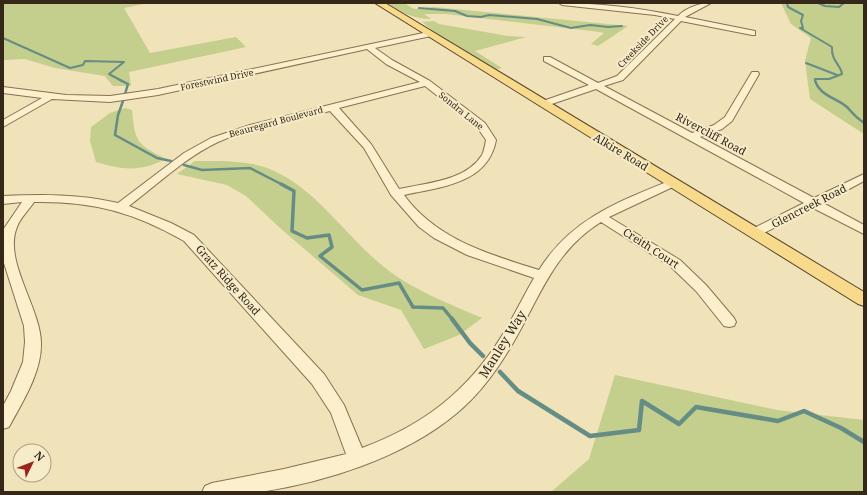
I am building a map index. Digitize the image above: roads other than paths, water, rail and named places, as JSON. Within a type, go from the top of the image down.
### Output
[{"type":"main road","name":"Alkire Road","points":[[379,3],[864,300]]},
{"type":"street","points":[[562,3],[629,10],[752,32]]},
{"type":"street","name":"Creekside Drive","points":[[543,104],[599,87],[623,76],[679,18],[689,10],[708,3]]},
{"type":"street","name":"Forestwind Drive","points":[[3,90],[88,100],[110,99],[158,92],[428,34]]},
{"type":"street","name":"Sondra Lane","points":[[369,47],[386,60],[408,70],[426,83],[481,125],[491,140],[491,148],[488,157],[481,165],[459,178],[395,193]]},
{"type":"street","name":"Rivercliff Road","points":[[547,59],[864,230]]},
{"type":"street","points":[[691,137],[718,126],[729,119],[755,74]]},
{"type":"street","name":"Beauregard Boulevard","points":[[121,207],[188,154],[215,140],[254,127],[426,83]]},
{"type":"street","points":[[3,124],[51,96]]},
{"type":"street","points":[[332,107],[373,153],[395,193],[411,212],[432,231],[445,240],[478,255],[542,276]]},
{"type":"street","name":"Glencreek Road","points":[[754,233],[864,177]]},
{"type":"street","name":"Manley Way","points":[[212,492],[300,475],[357,459],[379,451],[409,437],[438,417],[478,382],[518,322],[542,276],[567,242],[599,216],[673,183]]},
{"type":"street","points":[[3,422],[19,393],[32,362],[33,342],[31,326],[7,252],[7,237],[11,225],[31,198]]},
{"type":"street","name":"Gratz Ridge Road","points":[[3,200],[31,198],[88,200],[121,207],[148,215],[189,238],[206,254],[318,379],[338,410],[357,459]]},
{"type":"street","name":"Creith Court","points":[[599,216],[676,263],[701,288],[730,322]]},
{"type":"waterway","points":[[787,3],[788,7],[803,15],[801,21],[803,28],[800,28],[832,47],[834,59],[842,74],[829,79],[815,80]]},
{"type":"waterway","points":[[818,3],[825,6],[839,7],[844,3]]},
{"type":"waterway","points":[[419,8],[455,11],[467,16],[481,17],[489,15],[537,19],[571,28],[590,25],[608,27],[622,26]]},
{"type":"waterway","points":[[3,38],[70,68],[83,65],[85,61],[124,62],[109,74],[122,81]]},
{"type":"waterway","points":[[806,63],[837,75]]},
{"type":"waterway","points":[[815,80],[820,90],[844,105],[864,123]]},
{"type":"waterway","points":[[122,81],[128,84],[125,94]]},
{"type":"waterway","points":[[123,101],[118,115],[115,135],[157,158],[171,161]]},
{"type":"waterway","points":[[184,165],[202,170],[250,168],[283,185]]},
{"type":"waterway","points":[[281,184],[294,191],[292,231],[307,238],[329,235],[332,247],[320,256],[362,290],[399,283],[413,307],[443,308],[453,320]]},
{"type":"waterway","points":[[452,319],[470,343],[483,356]]},
{"type":"waterway","points":[[500,372],[518,391],[590,436],[639,430],[642,401],[679,424],[696,407],[778,421],[804,411],[841,428],[864,442]]}]
